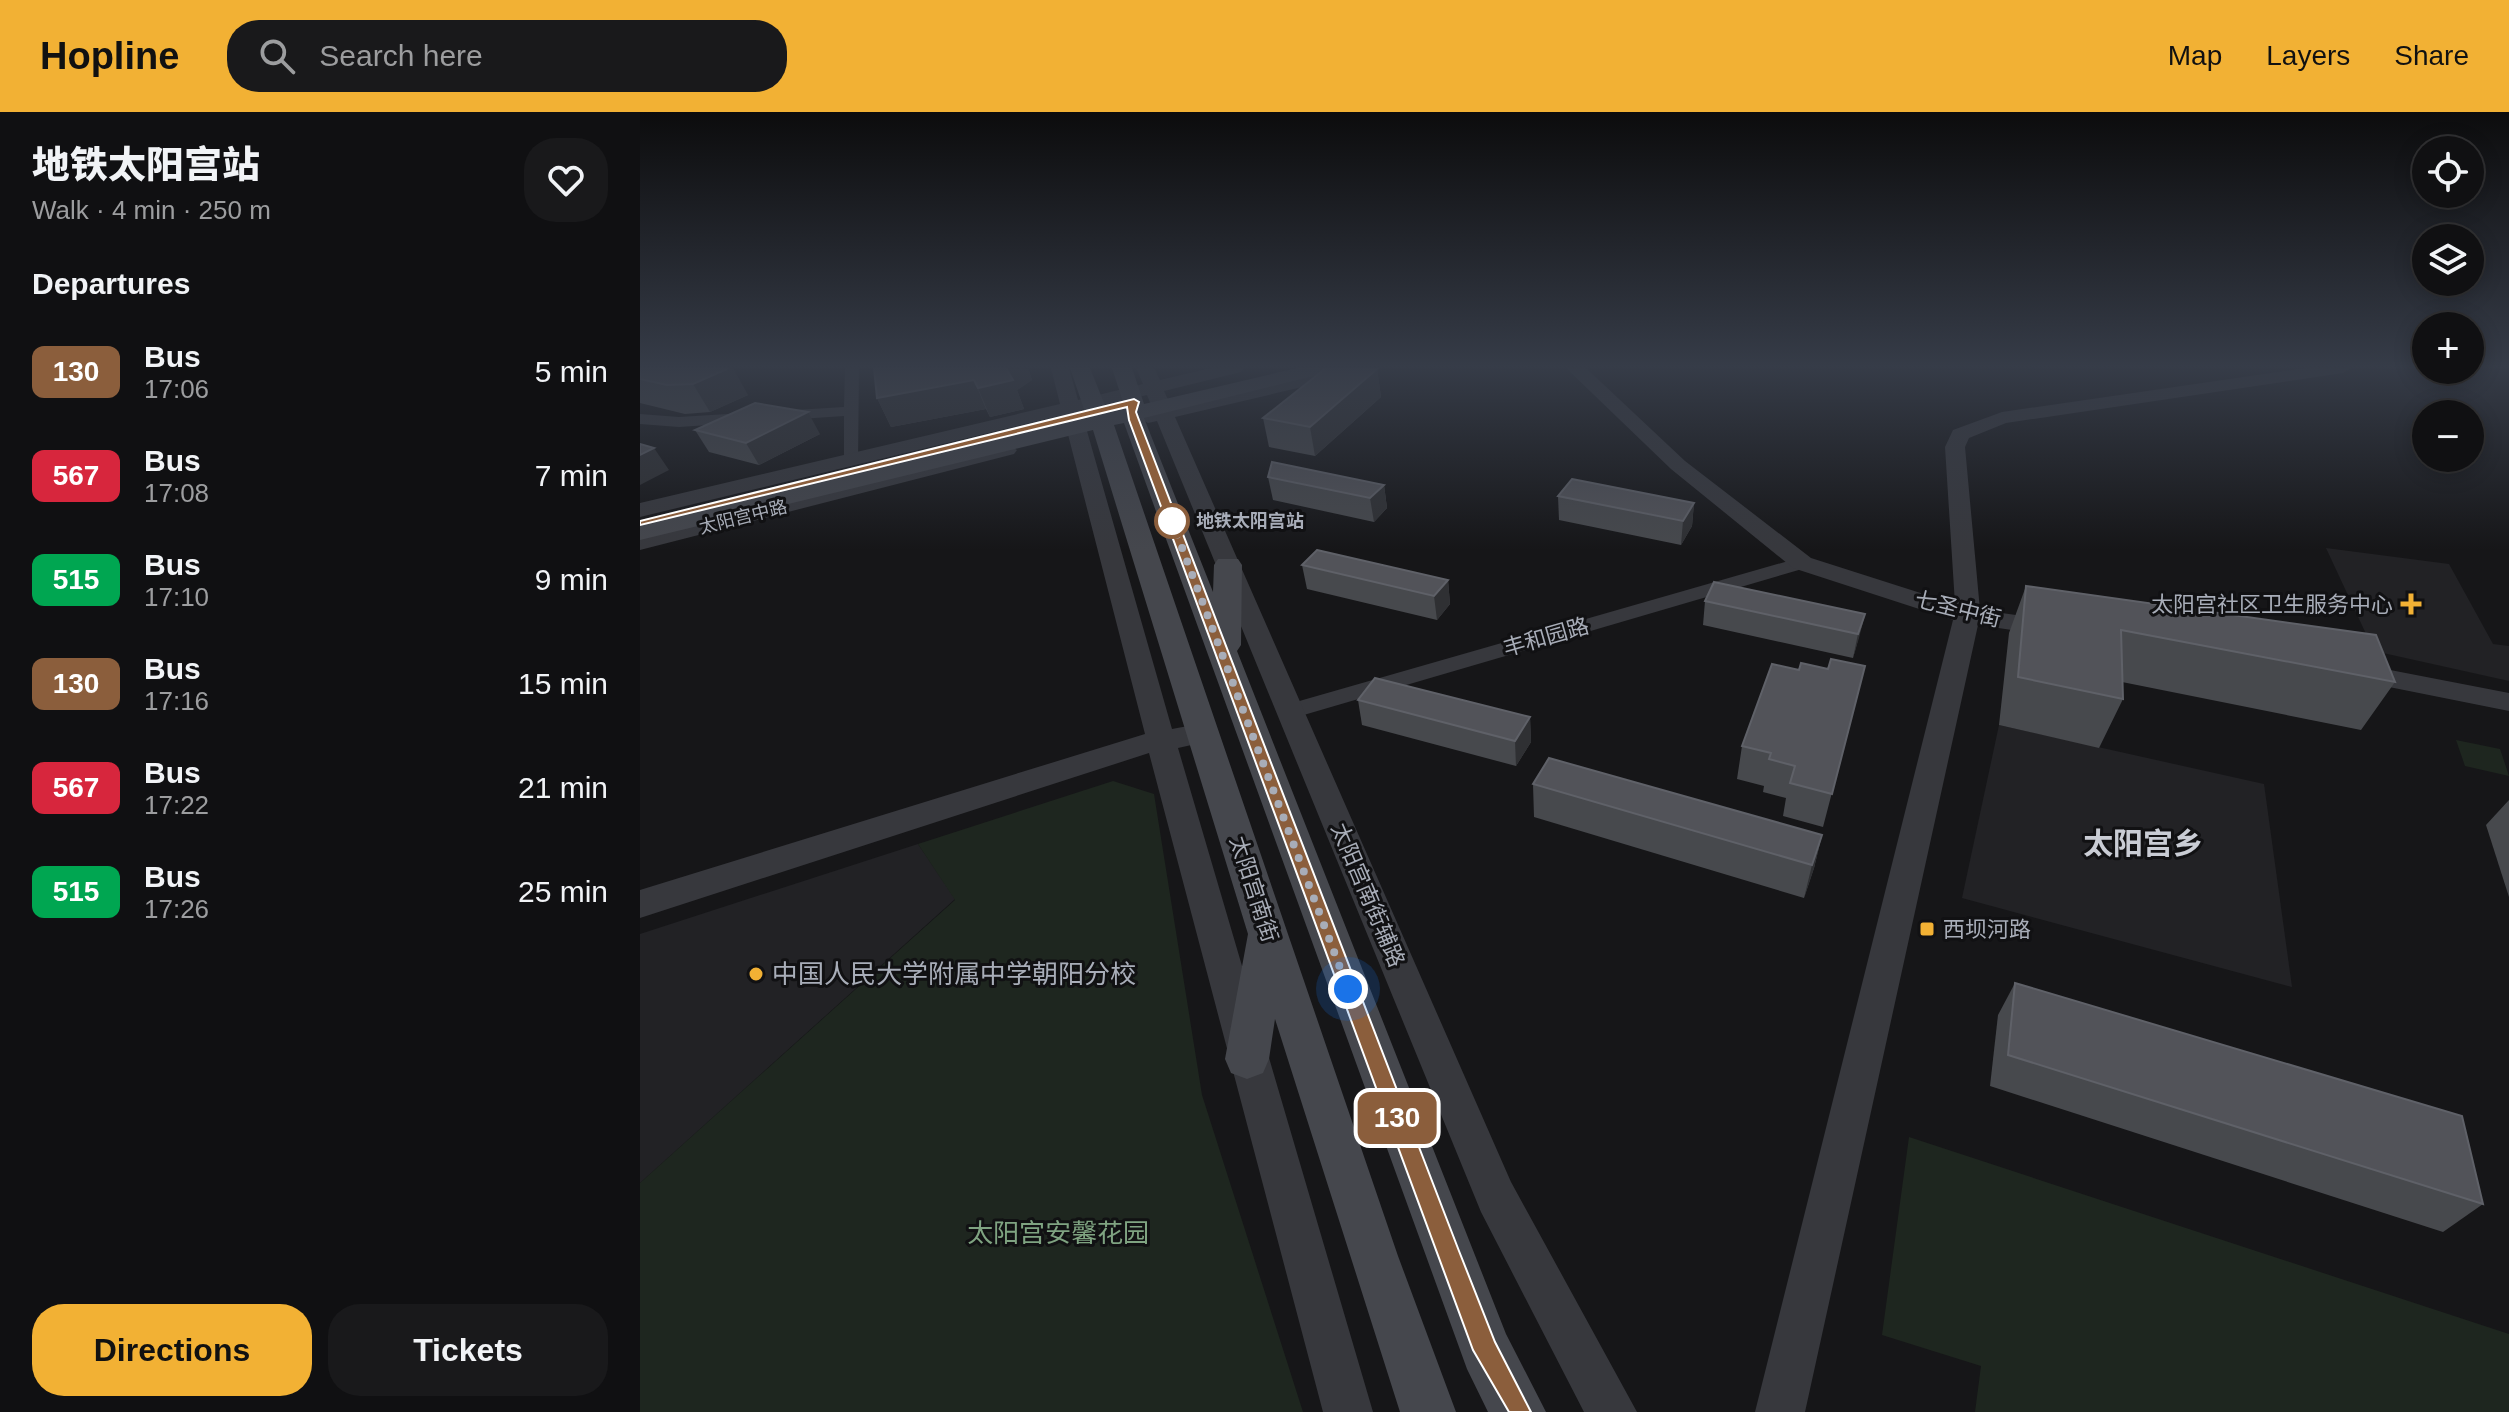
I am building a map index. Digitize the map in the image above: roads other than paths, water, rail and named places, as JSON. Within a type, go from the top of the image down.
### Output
[{"type":"main road","name":"太阳宫中路","points":[[640,521],[1038,429]]},
{"type":"main road","name":"太阳宫中路","points":[[640,534],[1045,429]]},
{"type":"main road","name":"太阳宫南街","points":[[1106,429],[1403,1346],[1428,1412]]},
{"type":"main road","name":"太阳宫南街","points":[[1108,429],[1225,661],[1480,1336],[1518,1412]]},
{"type":"main road","points":[[1225,661],[1228,565]]},
{"type":"main road","points":[[1247,1059],[1267,930]]},
{"type":"street","points":[[852,429],[852,459]]},
{"type":"street","name":"太阳宫中路","points":[[640,510],[852,459],[1020,429]]},
{"type":"street","name":"太阳宫中路","points":[[640,543],[1050,429]]},
{"type":"street","name":"太阳宫南街","points":[[1104,429],[1160,739],[1348,1412]]},
{"type":"street","name":"太阳宫南街辅路","points":[[1171,429],[1496,1197],[1594,1384],[1612,1412]]},
{"type":"street","name":"七圣中街","points":[[1639,429],[1678,465],[1802,563],[1967,616],[2077,632]]},
{"type":"street","points":[[1780,1412],[1967,616],[1968,586],[1955,447],[1960,434],[1974,429]]},
{"type":"street","points":[[640,521],[718,491]]},
{"type":"street","points":[[640,534],[715,524]]},
{"type":"street","name":"丰和园路","points":[[1290,711],[1802,563]]},
{"type":"street","points":[[2329,668],[2408,680],[2509,702]]},
{"type":"street","points":[[640,904],[1160,739],[1204,733]]},
{"type":"place","name":"地铁太阳宫站","points":[[1172,521]]},
{"type":"place","name":"太阳宫社区卫生服务中心","points":[[2411,604]]},
{"type":"place","name":"西坝河路","points":[[1927,929]]},
{"type":"place","name":"中国人民大学附属中学朝阳分校","points":[[756,974]]},
{"type":"district","name":"太阳宫乡","points":[[2143,843]]},
{"type":"park label","name":"太阳宫安馨花园","points":[[1058,1233]]}]
